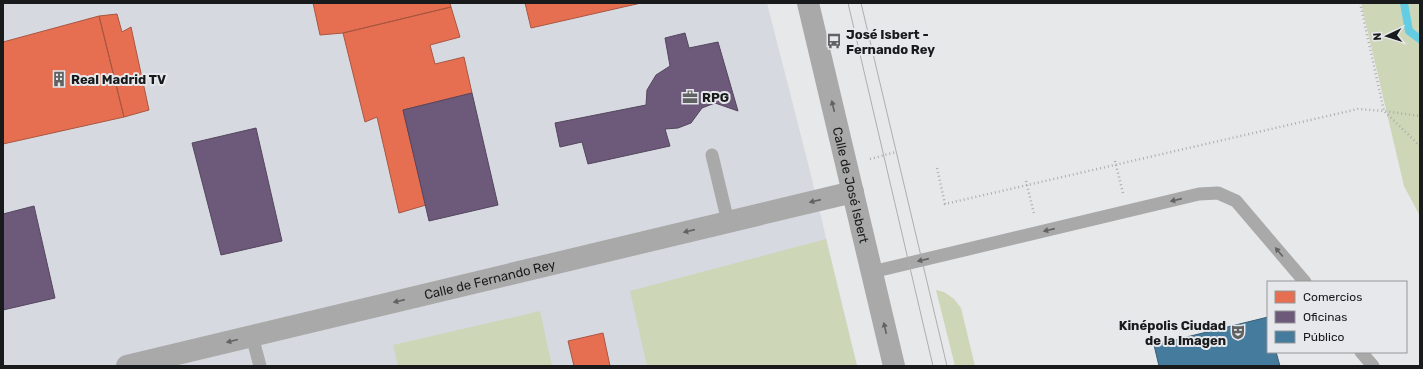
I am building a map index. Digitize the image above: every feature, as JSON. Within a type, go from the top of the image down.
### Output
[{"type":"street","name":"Calle de José Isbert","points":[[808,3],[894,366]]},
{"type":"street","name":"Calle de Fernando Rey","points":[[127,366],[853,192]]},
{"type":"lane","points":[[712,155],[728,222]]},
{"type":"lane","points":[[872,272],[1199,194],[1218,193],[1236,201],[1304,281]]},
{"type":"lane","points":[[252,336],[260,366]]},
{"type":"lane","points":[[1363,353],[1373,366]]},
{"type":"path","points":[[1360,3],[1384,111],[1420,146]]},
{"type":"path","points":[[937,168],[946,204],[1358,109],[1420,116]]},
{"type":"path","points":[[1115,161],[1128,211]]},
{"type":"path","points":[[1026,181],[1038,232]]},
{"type":"shaded area","points":[[3,3],[767,3],[809,167],[857,366],[3,366]]},
{"type":"green space","points":[[1361,3],[1420,3],[1420,216],[1404,186]]},
{"type":"green space","points":[[826,239],[857,366],[647,366],[630,291]]},
{"type":"green space","points":[[936,290],[944,292],[954,299],[961,308],[975,366],[955,366]]},
{"type":"green space","points":[[540,311],[552,366],[398,366],[393,345]]},
{"type":"building: Comercios","points":[[313,3],[450,3],[451,7],[343,33],[320,35]]},
{"type":"building: Comercios","points":[[525,3],[641,3],[531,28]]},
{"type":"building: Comercios","points":[[451,7],[460,37],[430,45],[435,64],[464,57],[472,93],[403,110],[426,205],[399,213],[377,117],[365,122],[343,33]]},
{"type":"building: Comercios","points":[[117,14],[122,32],[131,27],[149,110],[124,117],[99,16]]},
{"type":"building: Comercios","name":"Real Madrid TV","points":[[99,16],[124,117],[3,144],[3,42]]},
{"type":"building: Comercios","points":[[603,333],[610,366],[574,366],[568,341]]},
{"type":"building: Oficinas","name":"RPG","points":[[685,33],[689,48],[718,42],[738,111],[715,103],[702,108],[691,123],[678,128],[665,129],[670,146],[588,164],[582,142],[560,147],[555,123],[646,105],[647,90],[656,75],[670,66],[665,38]]},
{"type":"building: Oficinas","points":[[472,93],[498,205],[429,221],[403,110]]},
{"type":"building: Oficinas","points":[[256,128],[282,241],[221,255],[192,143]]},
{"type":"building: Oficinas","points":[[34,206],[55,298],[3,310],[3,214]]},
{"type":"building: Público","name":"Kinépolis Ciudad de la Imagen","points":[[1267,317],[1267,353],[1276,353],[1280,366],[1159,366],[1154,345]]},
{"type":"waterway","points":[[1404,3],[1409,31],[1420,39]]},
{"type":"tram line","points":[[848,3],[933,366]]},
{"type":"tram line","points":[[861,3],[947,366]]},
{"type":"place","name":"José Isbert - Fernando Rey","points":[[834,41]]},
{"type":"place","name":"Real Madrid TV","points":[[59,79]]},
{"type":"place","name":"RPG","points":[[690,97]]},
{"type":"place","name":"Kinépolis Ciudad de la Imagen","points":[[1238,332]]}]
